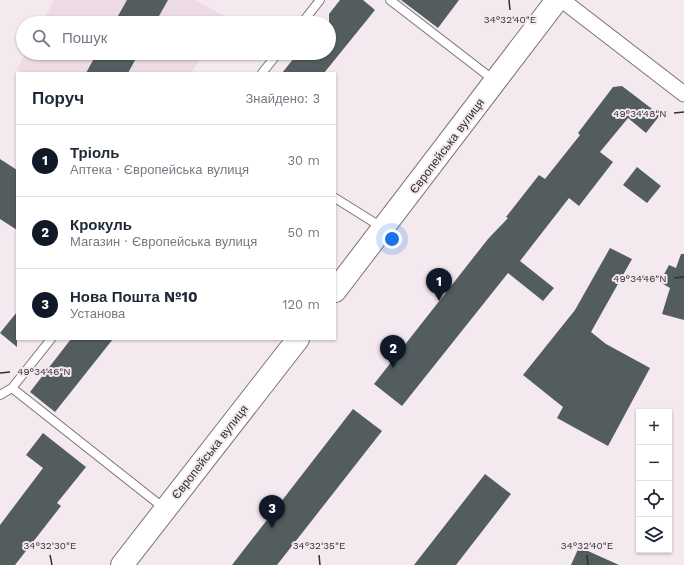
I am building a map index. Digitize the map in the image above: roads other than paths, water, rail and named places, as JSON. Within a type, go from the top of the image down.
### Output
[{"type":"main road","name":"Європейська вулиця","points":[[336,290],[384,229],[557,0]]},
{"type":"main road","name":"Європейська вулиця","points":[[122,565],[297,340]]},
{"type":"street","points":[[562,0],[684,94]]},
{"type":"lane","points":[[307,16],[320,0]]},
{"type":"lane","points":[[390,0],[496,82]]},
{"type":"lane","points":[[263,72],[272,60]]},
{"type":"lane","points":[[336,199],[384,229]]},
{"type":"lane","points":[[0,395],[12,388],[50,340]]},
{"type":"lane","points":[[12,388],[166,509]]},
{"type":"place","name":"Тріоль","points":[[439,301]]},
{"type":"place","name":"Крокуль","points":[[393,368]]},
{"type":"place","name":"Нова Пошта №10","points":[[272,528]]}]
